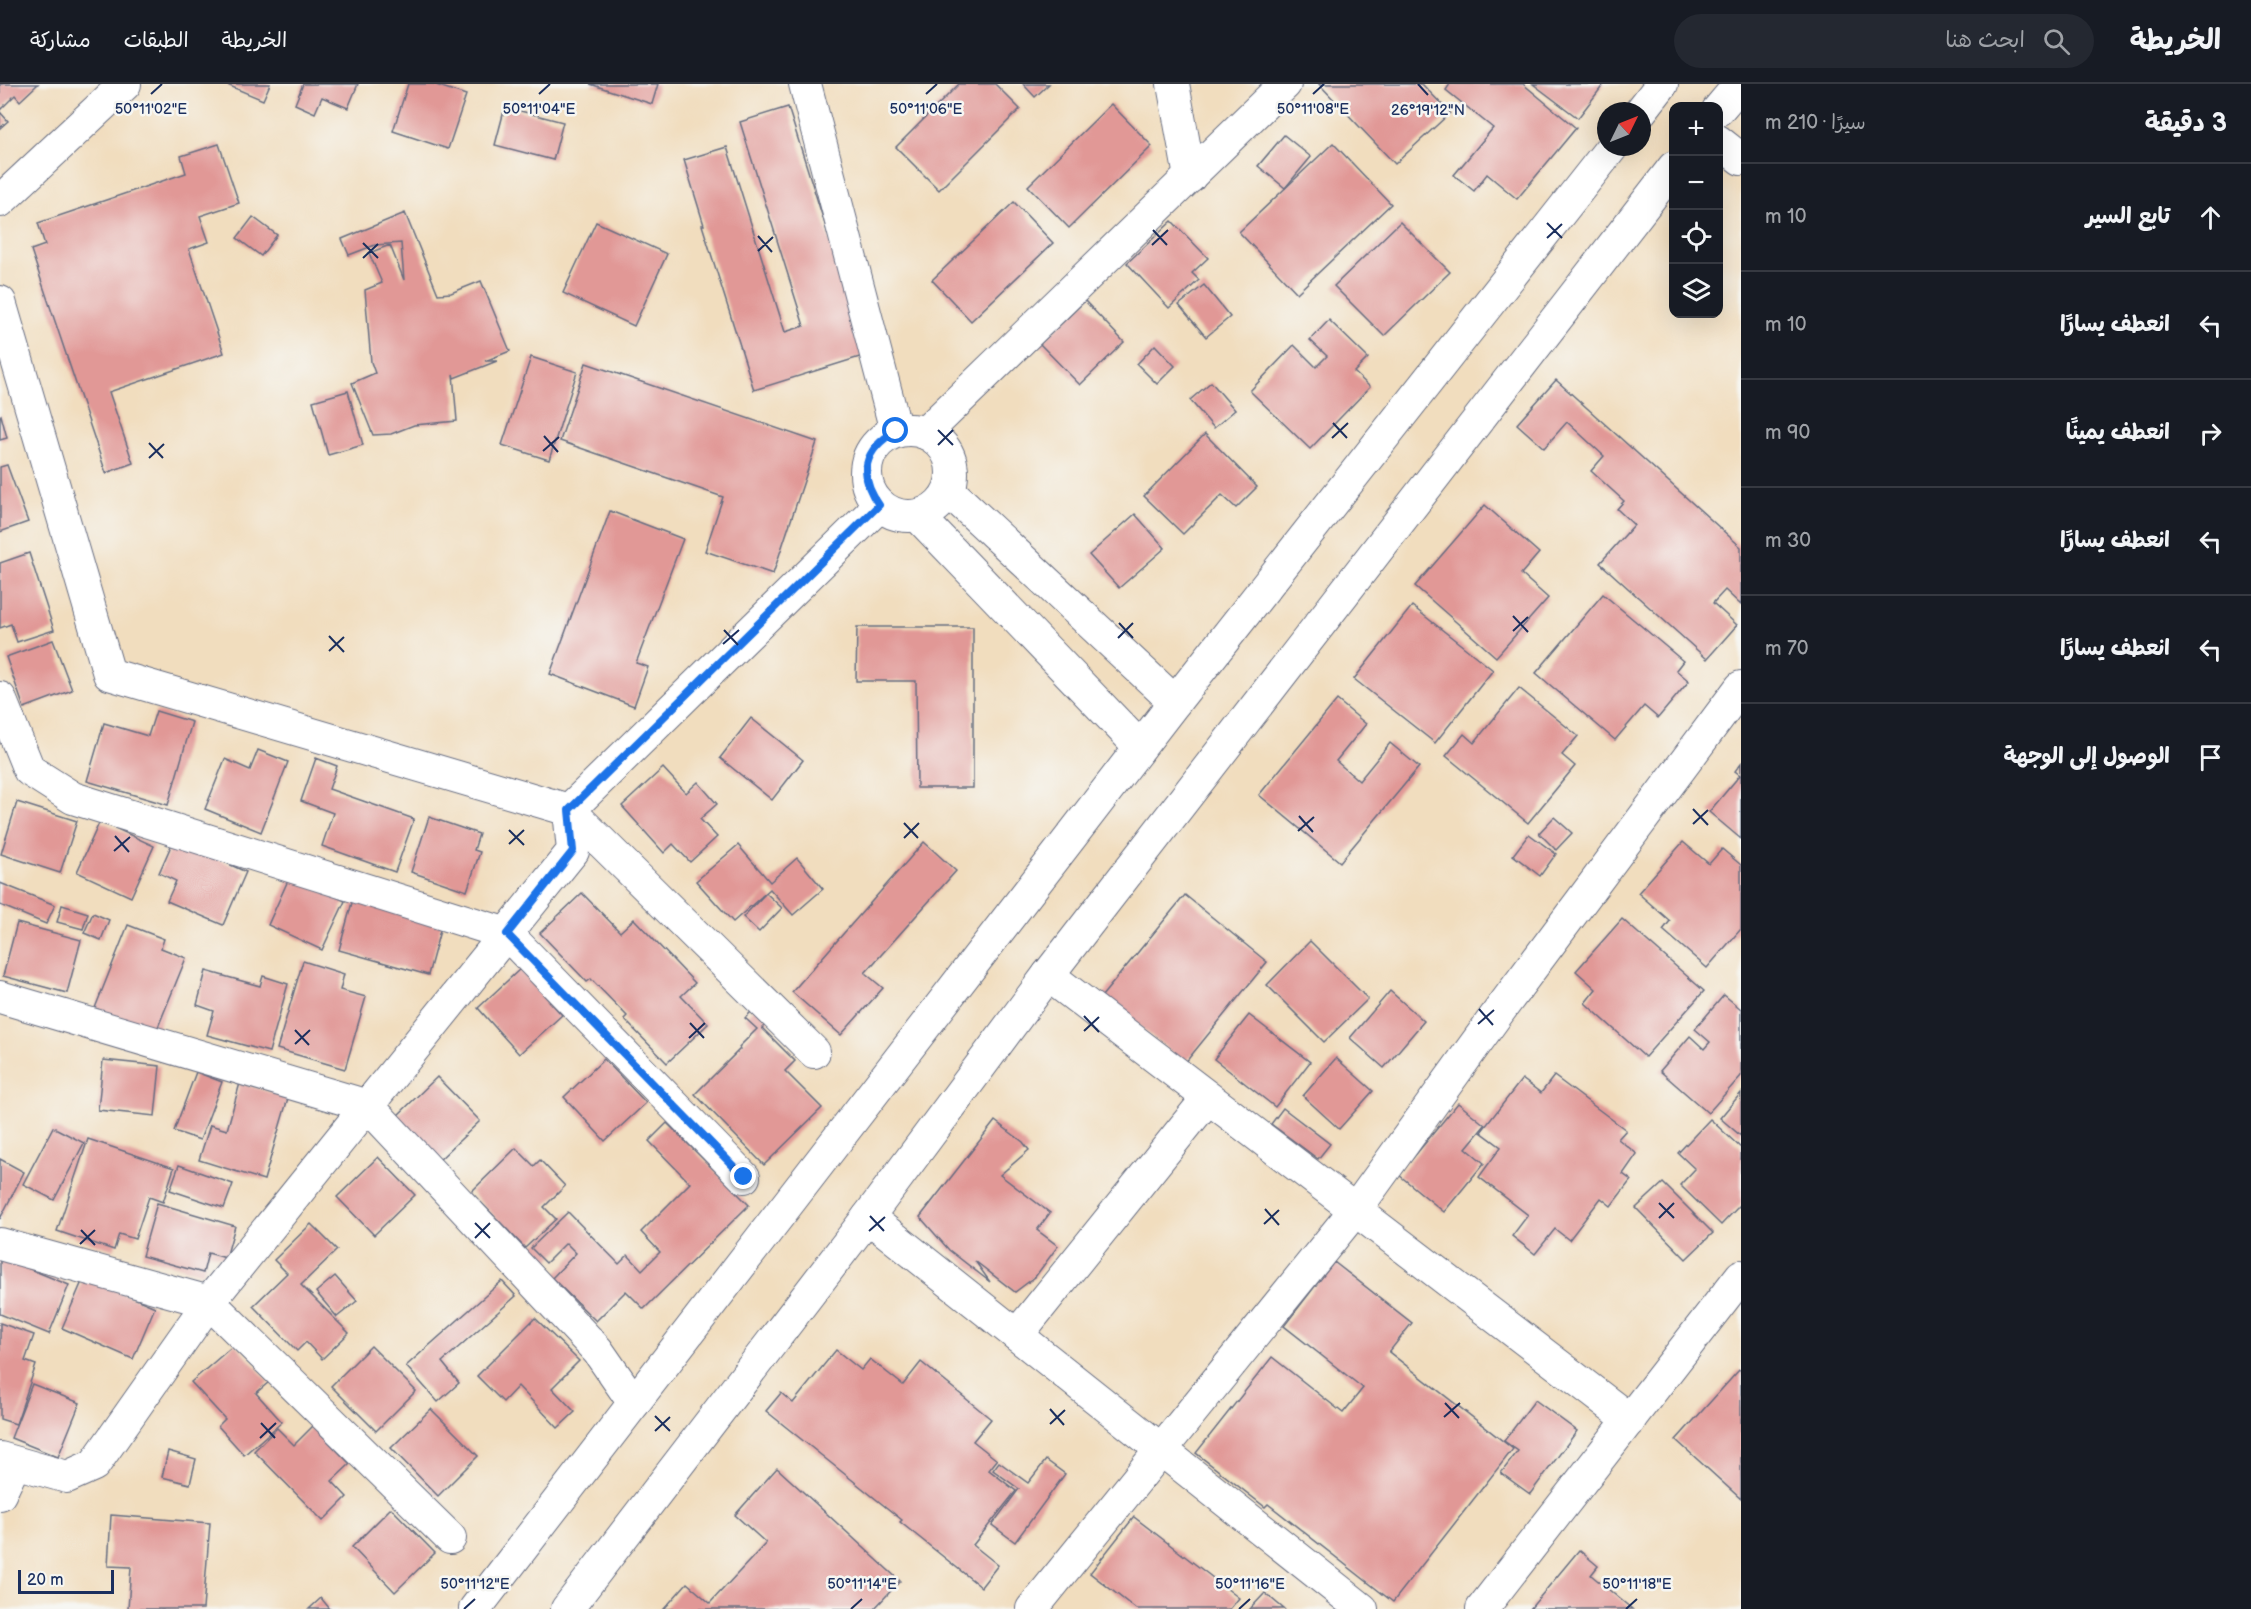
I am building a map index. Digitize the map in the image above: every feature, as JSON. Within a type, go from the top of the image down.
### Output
[{"type":"street","points":[[0,201],[125,84]]},
{"type":"street","points":[[805,84],[911,432]]},
{"type":"street","points":[[1173,84],[1190,177]]},
{"type":"street","points":[[911,432],[938,440],[947,451],[952,464],[953,478],[942,502],[931,511],[918,516],[898,514],[879,505],[871,493],[866,478],[867,464],[872,449],[882,439],[911,432],[1190,177],[1286,84]]},
{"type":"street","points":[[1648,102],[1662,84]]},
{"type":"street","points":[[1723,105],[1740,84]]},
{"type":"street","points":[[1723,144],[1741,159]]},
{"type":"street","points":[[475,1609],[1140,747],[1605,156]]},
{"type":"street","points":[[567,1609],[868,1217],[1048,975],[1669,173]]},
{"type":"street","points":[[0,302],[109,674],[569,810],[814,1052]]},
{"type":"street","points":[[949,491],[1175,702]]},
{"type":"street","points":[[569,810],[879,505]]},
{"type":"street","points":[[918,516],[1140,747]]},
{"type":"street","points":[[1032,1609],[1356,1209],[1500,1010],[1741,687]]},
{"type":"street","points":[[0,698],[29,770],[73,798],[507,934],[744,1177]]},
{"type":"street","points":[[0,1494],[8,1460],[67,1477],[94,1466],[209,1302],[573,851],[569,810]]},
{"type":"street","points":[[1048,975],[1207,1099],[1356,1209],[1630,1420]]},
{"type":"street","points":[[0,998],[368,1106],[598,1351],[634,1403]]},
{"type":"street","points":[[1017,1335],[1207,1099]]},
{"type":"street","points":[[868,1217],[1362,1609]]},
{"type":"street","points":[[0,1244],[209,1302],[450,1538]]},
{"type":"street","points":[[1482,1609],[1741,1276]]},
{"type":"building","points":[[0,84],[38,84],[20,101],[15,95],[0,110]]},
{"type":"building","points":[[225,84],[270,84],[263,100]]},
{"type":"building","points":[[303,84],[358,84],[348,108],[322,97],[315,113],[295,104]]},
{"type":"building","points":[[408,84],[433,84],[466,95],[448,149],[393,131]]},
{"type":"building","points":[[590,84],[658,84],[652,104]]},
{"type":"building","points":[[959,84],[995,84],[1020,109],[939,190],[896,147]]},
{"type":"building","points":[[1023,84],[1049,84],[1035,97]]},
{"type":"building","points":[[1319,84],[1422,84],[1450,113],[1395,164]]},
{"type":"building","points":[[1450,84],[1523,84],[1576,128],[1517,199],[1487,174],[1474,191],[1454,175],[1493,128],[1446,90]]},
{"type":"building","points":[[1533,84],[1604,84],[1578,118]]},
{"type":"building","points":[[1111,104],[1152,146],[1069,228],[1028,186]]},
{"type":"building","points":[[505,107],[563,122],[553,160],[495,145]]},
{"type":"building","points":[[788,107],[866,355],[754,390],[684,160],[727,147],[785,332],[804,326],[740,122]]},
{"type":"building","points":[[0,112],[8,121],[0,128]]},
{"type":"building","points":[[1284,135],[1311,157],[1285,188],[1258,166]]},
{"type":"building","points":[[1333,143],[1391,204],[1297,293],[1239,232]]},
{"type":"building","points":[[219,144],[239,203],[200,216],[209,242],[189,249],[224,353],[109,392],[133,463],[106,473],[31,250],[45,245],[38,223],[186,173],[181,156]]},
{"type":"building","points":[[1014,202],[1053,243],[971,321],[932,280]]},
{"type":"building","points":[[405,213],[438,294],[451,293],[481,281],[510,351],[485,361],[497,361],[454,378],[453,374],[457,421],[414,425],[391,434],[373,435],[352,383],[375,373],[371,362],[365,290],[382,283],[369,253],[390,245],[404,280],[401,243],[375,245],[349,255],[342,239]]},
{"type":"building","points":[[253,217],[277,235],[261,256],[237,238]]},
{"type":"building","points":[[1172,221],[1208,258],[1192,273],[1199,280],[1169,308],[1127,263]]},
{"type":"building","points":[[596,222],[667,254],[634,326],[563,293]]},
{"type":"building","points":[[1400,222],[1450,272],[1384,336],[1334,286]]},
{"type":"building","points":[[1204,285],[1230,317],[1206,337],[1179,305]]},
{"type":"building","points":[[1085,301],[1124,342],[1080,385],[1040,344]]},
{"type":"building","points":[[1329,320],[1368,358],[1354,372],[1370,387],[1310,449],[1250,391],[1294,345],[1316,367],[1327,356],[1310,340]]},
{"type":"building","points":[[1155,345],[1175,366],[1157,384],[1137,364]]},
{"type":"building","points":[[531,357],[577,372],[549,460],[502,445]]},
{"type":"building","points":[[586,363],[817,442],[773,574],[705,551],[723,497],[560,441]]},
{"type":"building","points":[[1556,380],[1741,547],[1741,605],[1725,590],[1713,603],[1737,625],[1707,659],[1600,563],[1634,525],[1617,509],[1624,501],[1591,471],[1604,456],[1567,422],[1544,448],[1517,424]]},
{"type":"building","points":[[1211,382],[1235,410],[1214,428],[1190,400]]},
{"type":"building","points":[[348,391],[363,445],[328,455],[313,401]]},
{"type":"building","points":[[0,416],[7,438],[0,440]]},
{"type":"building","points":[[1205,434],[1257,487],[1236,508],[1222,495],[1183,534],[1144,496]]},
{"type":"building","points":[[7,465],[28,522],[0,532],[0,467]]},
{"type":"building","points":[[1485,505],[1539,553],[1521,574],[1548,598],[1496,657],[1415,586]]},
{"type":"building","points":[[610,511],[683,539],[636,663],[648,667],[634,706],[550,674]]},
{"type":"building","points":[[1135,514],[1165,548],[1119,588],[1089,555]]},
{"type":"building","points":[[29,553],[54,630],[17,642],[11,624],[0,628],[0,563]]},
{"type":"building","points":[[1603,594],[1683,661],[1676,670],[1689,681],[1658,718],[1644,706],[1615,740],[1536,673]]},
{"type":"building","points":[[1412,606],[1493,670],[1435,743],[1354,679]]},
{"type":"building","points":[[857,627],[973,627],[973,788],[917,788],[916,681],[856,681]]},
{"type":"building","points":[[53,640],[72,690],[24,708],[6,657]]},
{"type":"building","points":[[1519,688],[1578,736],[1562,755],[1575,766],[1528,823],[1446,756],[1464,734],[1474,743]]},
{"type":"building","points":[[1337,700],[1366,724],[1336,761],[1359,781],[1390,743],[1419,767],[1340,862],[1259,795]]},
{"type":"building","points":[[156,711],[192,722],[168,805],[87,781],[104,723],[148,736]]},
{"type":"building","points":[[751,718],[803,760],[772,800],[720,758]]},
{"type":"building","points":[[258,750],[288,762],[261,832],[205,809],[225,759],[250,770]]},
{"type":"building","points":[[316,758],[337,766],[329,789],[414,819],[395,872],[322,846],[333,813],[301,801]]},
{"type":"building","points":[[1741,763],[1741,839],[1709,812],[1740,775],[1735,771]]},
{"type":"building","points":[[663,768],[686,793],[698,782],[717,804],[700,819],[717,837],[690,862],[673,844],[664,853],[622,806]]},
{"type":"building","points":[[17,802],[77,821],[60,873],[1,854]]},
{"type":"building","points":[[429,817],[479,834],[474,850],[480,852],[467,891],[411,872]]},
{"type":"building","points":[[1554,817],[1572,833],[1556,850],[1539,833]]},
{"type":"building","points":[[100,821],[154,846],[131,897],[77,872]]},
{"type":"building","points":[[1529,834],[1556,854],[1540,876],[1513,855]]},
{"type":"building","points":[[174,839],[246,872],[223,925],[167,901],[176,881],[159,873]]},
{"type":"building","points":[[924,842],[956,871],[865,973],[883,988],[841,1035],[792,992]]},
{"type":"building","points":[[1683,842],[1709,864],[1722,849],[1741,865],[1741,929],[1707,968],[1663,930],[1670,921],[1638,893]]},
{"type":"building","points":[[738,845],[770,882],[797,858],[823,889],[793,915],[770,889],[733,922],[696,881]]},
{"type":"building","points":[[290,876],[345,901],[322,950],[268,925]]},
{"type":"building","points":[[0,883],[55,905],[46,924],[0,905]]},
{"type":"building","points":[[582,893],[620,932],[634,919],[695,983],[681,996],[708,1024],[667,1063],[624,1019],[627,1016],[591,979],[587,982],[540,933]]},
{"type":"building","points":[[766,893],[782,908],[759,932],[743,917]]},
{"type":"building","points":[[1185,895],[1267,962],[1185,1063],[1102,996]]},
{"type":"building","points":[[353,899],[442,923],[428,975],[339,950]]},
{"type":"building","points":[[62,905],[88,913],[83,929],[57,922]]},
{"type":"building","points":[[93,913],[109,920],[101,940],[84,933]]},
{"type":"building","points":[[1622,919],[1704,991],[1645,1057],[1585,1003],[1596,989],[1576,971]]},
{"type":"building","points":[[17,923],[81,940],[67,993],[3,976]]},
{"type":"building","points":[[128,925],[164,939],[161,948],[186,958],[156,1032],[95,1008]]},
{"type":"building","points":[[1310,941],[1368,999],[1324,1042],[1267,985]]},
{"type":"building","points":[[303,961],[344,974],[340,990],[366,997],[345,1069],[277,1049]]},
{"type":"building","points":[[520,969],[562,1015],[519,1054],[478,1008]]},
{"type":"building","points":[[206,971],[260,986],[263,976],[288,984],[269,1052],[207,1035],[214,1011],[197,1005]]},
{"type":"building","points":[[1390,991],[1424,1021],[1384,1068],[1350,1038]]},
{"type":"building","points":[[1724,995],[1741,1009],[1741,1076],[1708,1113],[1660,1071],[1690,1036],[1704,1049],[1710,1042],[1695,1029]]},
{"type":"building","points":[[756,1007],[769,1021],[762,1028],[795,1061],[785,1071],[822,1108],[764,1165],[695,1094],[757,1029],[745,1018]]},
{"type":"building","points":[[1249,1015],[1310,1062],[1275,1107],[1214,1059]]},
{"type":"building","points":[[1336,1058],[1373,1091],[1339,1129],[1303,1096]]},
{"type":"building","points":[[604,1059],[646,1103],[605,1141],[564,1097]]},
{"type":"building","points":[[103,1060],[160,1066],[155,1116],[98,1110]]},
{"type":"building","points":[[196,1072],[222,1082],[200,1140],[174,1131]]},
{"type":"building","points":[[1554,1076],[1626,1130],[1618,1139],[1637,1154],[1623,1174],[1631,1180],[1611,1206],[1601,1198],[1569,1240],[1555,1229],[1535,1254],[1512,1236],[1528,1215],[1479,1177],[1501,1147],[1481,1132],[1522,1079],[1541,1093]]},
{"type":"building","points":[[437,1077],[480,1121],[438,1161],[396,1117]]},
{"type":"building","points":[[240,1083],[288,1098],[264,1180],[199,1160],[210,1125],[227,1130]]},
{"type":"building","points":[[1741,1093],[1741,1136],[1720,1118]]},
{"type":"building","points":[[1458,1103],[1485,1125],[1466,1148],[1484,1163],[1444,1212],[1399,1175]]},
{"type":"building","points":[[1283,1108],[1330,1144],[1318,1159],[1271,1124]]},
{"type":"building","points":[[1710,1119],[1741,1148],[1741,1204],[1721,1225],[1680,1185],[1695,1169],[1678,1153]]},
{"type":"building","points":[[995,1121],[1023,1142],[1029,1150],[1000,1175],[1050,1213],[1037,1230],[1058,1246],[1035,1277],[1015,1292],[975,1261],[990,1282],[949,1250],[920,1217]]},
{"type":"building","points":[[667,1123],[749,1205],[644,1309],[626,1291],[596,1321],[552,1278],[576,1253],[566,1243],[546,1263],[531,1248],[568,1212],[619,1264],[628,1255],[642,1270],[660,1252],[641,1232],[690,1183],[649,1141]]},
{"type":"building","points":[[53,1127],[84,1143],[54,1200],[23,1184]]},
{"type":"building","points":[[88,1139],[174,1168],[163,1202],[149,1197],[135,1239],[119,1234],[114,1250],[57,1231]]},
{"type":"building","points":[[516,1148],[534,1166],[540,1160],[565,1186],[544,1207],[556,1219],[525,1248],[471,1192]]},
{"type":"building","points":[[378,1157],[415,1195],[374,1235],[337,1197]]},
{"type":"building","points":[[0,1159],[24,1172],[0,1219]]},
{"type":"building","points":[[179,1165],[233,1184],[224,1208],[170,1190]]},
{"type":"building","points":[[1663,1183],[1713,1233],[1686,1259],[1636,1208]]},
{"type":"building","points":[[157,1203],[235,1226],[226,1258],[208,1253],[203,1273],[142,1256]]},
{"type":"building","points":[[311,1224],[337,1250],[301,1285],[349,1333],[322,1359],[306,1342],[297,1351],[253,1306],[287,1273],[274,1260]]},
{"type":"building","points":[[0,1257],[69,1285],[49,1334],[0,1314]]},
{"type":"building","points":[[1334,1262],[1412,1323],[1389,1352],[1513,1449],[1393,1602],[1268,1504],[1265,1507],[1196,1453],[1272,1357],[1343,1413],[1363,1388],[1284,1326]]},
{"type":"building","points":[[335,1276],[357,1301],[337,1317],[316,1292]]},
{"type":"building","points":[[84,1277],[155,1307],[133,1359],[62,1328]]},
{"type":"building","points":[[502,1281],[516,1296],[442,1362],[459,1383],[438,1402],[406,1366]]},
{"type":"building","points":[[535,1318],[579,1361],[552,1388],[575,1412],[558,1428],[518,1386],[503,1402],[477,1376]]},
{"type":"building","points":[[0,1323],[34,1335],[25,1361],[36,1365],[16,1424],[0,1419]]},
{"type":"building","points":[[235,1344],[269,1382],[256,1393],[282,1422],[244,1455],[218,1426],[225,1419],[191,1382]]},
{"type":"building","points":[[371,1346],[416,1391],[376,1431],[331,1386]]},
{"type":"building","points":[[836,1350],[861,1370],[870,1359],[903,1385],[921,1362],[991,1419],[973,1441],[997,1460],[989,1470],[1016,1491],[973,1545],[998,1565],[981,1587],[900,1522],[902,1520],[766,1411],[781,1393],[793,1403]]},
{"type":"building","points":[[1739,1370],[1741,1372],[1741,1499],[1676,1440]]},
{"type":"building","points":[[32,1384],[80,1403],[58,1457],[11,1438]]},
{"type":"building","points":[[1535,1400],[1577,1431],[1530,1494],[1501,1473],[1518,1451],[1504,1441]]},
{"type":"building","points":[[431,1409],[478,1456],[438,1496],[391,1448]]},
{"type":"building","points":[[313,1426],[350,1464],[332,1481],[347,1497],[323,1521],[254,1451],[277,1428],[294,1445]]},
{"type":"building","points":[[168,1451],[196,1459],[190,1484],[162,1477]]},
{"type":"building","points":[[1046,1460],[1065,1474],[1015,1542],[992,1525],[1019,1489],[993,1470],[999,1462],[1028,1483]]},
{"type":"building","points":[[777,1468],[900,1581],[874,1609],[664,1609],[687,1583],[710,1603],[766,1543],[735,1515]]},
{"type":"building","points":[[391,1508],[435,1553],[395,1592],[352,1547]]},
{"type":"building","points":[[111,1515],[210,1523],[203,1609],[128,1609],[131,1567],[108,1566]]},
{"type":"building","points":[[1134,1517],[1239,1598],[1230,1609],[1136,1609],[1090,1573]]},
{"type":"building","points":[[1579,1550],[1598,1566],[1591,1575],[1632,1609],[1530,1609]]},
{"type":"building","points":[[1265,1593],[1284,1609],[1250,1609]]},
{"type":"building","points":[[321,1598],[330,1609],[309,1609]]},
{"type":"route","points":[[744,1177],[507,934],[573,851],[569,810],[879,505],[871,493],[866,478],[867,464],[872,449],[882,439],[896,431]]}]
